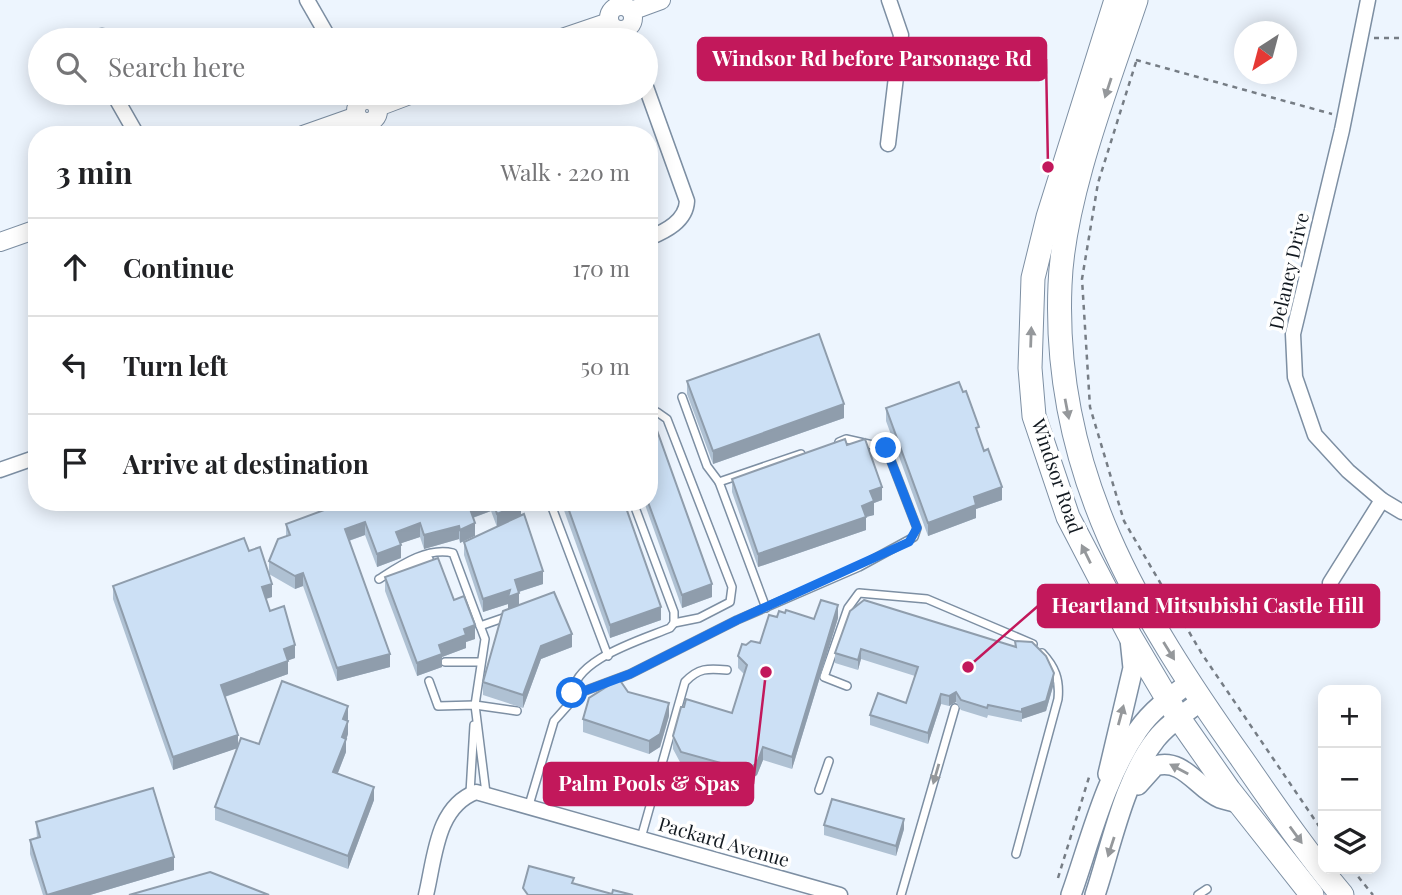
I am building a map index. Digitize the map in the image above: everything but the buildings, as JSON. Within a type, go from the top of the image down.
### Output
[{"type":"main road","name":"Windsor Road","points":[[1116,0],[1048,218],[1033,278],[1030,368],[1034,416],[1068,517],[1129,636],[1172,708],[1238,803],[1312,895]]},
{"type":"main road","name":"Windsor Road","points":[[1136,0],[1076,191],[1067,234],[1060,283],[1063,388],[1084,479],[1107,532],[1160,636],[1195,692],[1342,895]]},
{"type":"main road","points":[[1102,806],[1133,668],[1129,636]]},
{"type":"main road","points":[[1063,891],[1137,731],[1195,692]]},
{"type":"main road","points":[[1096,895],[1125,804],[1144,757],[1172,708]]},
{"type":"main road","points":[[1125,804],[1148,773],[1163,763],[1185,771],[1219,798],[1238,803]]},
{"type":"street","points":[[307,0],[323,28]]},
{"type":"street","points":[[619,28],[610,13],[616,7],[622,6],[631,11],[661,0]]},
{"type":"street","points":[[888,144],[901,35],[889,0]]},
{"type":"street","name":"Delaney Drive","points":[[1368,0],[1345,118],[1293,334],[1295,377],[1315,435],[1349,471],[1382,500],[1402,512]]},
{"type":"street","points":[[120,105],[131,126]]},
{"type":"street","points":[[321,126],[362,105]]},
{"type":"street","points":[[652,105],[687,201],[678,220],[666,232],[658,235]]},
{"type":"street","points":[[0,242],[28,232]]},
{"type":"street","points":[[0,470],[28,460]]},
{"type":"street","points":[[1330,583],[1382,500]]},
{"type":"street","points":[[426,895],[443,825],[461,797],[477,793]]},
{"type":"street","name":"Packard Avenue","points":[[477,793],[529,805],[840,895]]},
{"type":"lane","points":[[682,397],[707,466],[719,482],[766,608]]},
{"type":"lane","points":[[658,413],[667,419],[732,587],[730,602],[699,618],[674,623]]},
{"type":"lane","points":[[529,805],[554,722],[573,698],[859,567],[914,537],[917,528],[886,448],[846,439],[834,443]]},
{"type":"lane","points":[[719,482],[808,452]]},
{"type":"lane","points":[[553,511],[608,656]]},
{"type":"lane","points":[[573,698],[572,687],[580,672],[670,628],[674,623],[674,612],[636,511]]},
{"type":"lane","points":[[464,548],[453,553],[440,550],[405,562],[379,579],[441,554],[451,557],[482,640],[475,705],[477,793]]},
{"type":"lane","points":[[453,553],[485,639],[475,705],[477,793]]},
{"type":"lane","points":[[847,686],[824,677],[848,608],[859,593],[927,599],[1034,645],[1051,663],[1060,682],[1058,699],[1016,855]]},
{"type":"lane","points":[[480,626],[517,613]]},
{"type":"lane","points":[[445,662],[480,662]]},
{"type":"lane","points":[[641,839],[685,682],[695,671],[706,668],[727,670]]},
{"type":"lane","points":[[429,681],[438,706],[475,705],[517,711]]},
{"type":"lane","points":[[901,895],[955,708]]},
{"type":"lane","points":[[819,790],[829,761]]},
{"type":"lane","points":[[1198,895],[1207,889]]},
{"type":"path","points":[[1360,38],[1402,38]]},
{"type":"path","points":[[1140,48],[1098,183],[1082,279],[1090,408],[1124,521],[1202,654],[1318,825]]},
{"type":"path","points":[[1136,61],[1345,118]]},
{"type":"path","points":[[1063,891],[1094,762]]},
{"type":"path","points":[[1356,874],[1373,895]]},
{"type":"place","name":"Windsor Rd before Parsonage Rd","points":[[1048,167]]},
{"type":"place","name":"Heartland Mitsubishi Castle Hill","points":[[968,667]]},
{"type":"place","name":"Palm Pools & Spas","points":[[766,672]]},
{"type":"route","points":[[572,693],[573,698],[604,682],[630,674],[737,620],[859,567],[909,542],[917,528],[886,448]]}]
